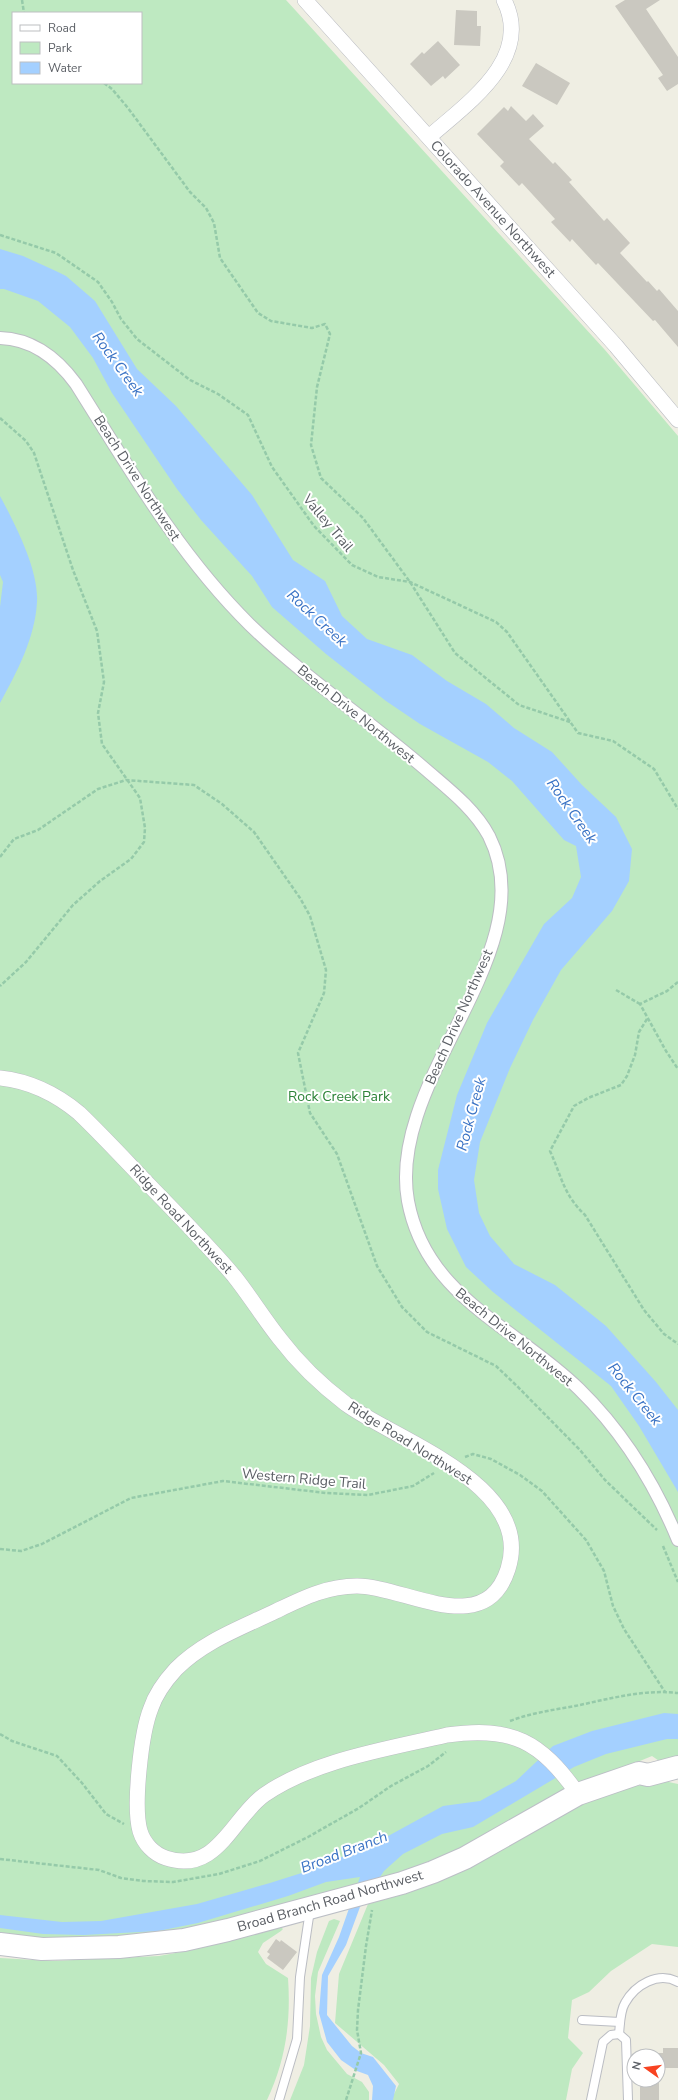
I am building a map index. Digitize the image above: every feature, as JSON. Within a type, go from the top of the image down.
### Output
[{"type":"main road","name":"Broad Branch Road Northwest","points":[[639,1773],[646,1764],[678,1752]]},
{"type":"main road","name":"Broad Branch Road Northwest","points":[[0,1944],[56,1949],[154,1944],[195,1938],[376,1890],[418,1877],[456,1862],[578,1794],[639,1773],[648,1775],[678,1767]]},
{"type":"street","name":"Colorado Avenue Northwest","points":[[305,0],[627,358],[678,420]]},
{"type":"street","points":[[429,137],[489,83],[499,70],[506,56],[510,35],[510,18],[504,0]]},
{"type":"street","name":"Beach Drive Northwest","points":[[0,338],[21,340],[31,344],[49,355],[64,368],[76,384],[173,535],[199,569],[231,605],[287,658],[358,714],[454,795],[479,821],[487,833],[495,854],[500,875],[500,899],[497,923],[480,974],[423,1097],[412,1130],[407,1152],[406,1177],[412,1218],[428,1255],[443,1278],[478,1311],[561,1372],[605,1418],[648,1478],[666,1512],[678,1540]]},
{"type":"street","name":"Ridge Road Northwest","points":[[0,1078],[18,1081],[41,1089],[79,1112],[202,1240],[239,1283],[286,1347],[320,1383],[357,1412],[450,1465],[468,1477],[491,1499],[507,1525],[511,1538],[511,1555],[508,1570],[498,1588],[481,1601],[472,1605],[456,1607],[371,1587],[357,1586],[326,1589],[220,1637],[197,1651],[173,1673],[161,1688],[148,1717],[137,1801],[142,1836],[149,1848],[160,1856],[180,1860],[193,1859],[220,1846],[248,1810],[267,1793],[297,1777],[344,1760],[447,1734],[470,1732],[493,1733],[515,1738],[543,1752],[565,1776],[578,1794]]},
{"type":"lane","points":[[279,2100],[296,2039],[300,1977],[311,1907]]},
{"type":"lane","points":[[628,2100],[626,2040],[620,2034],[620,2022],[624,2003],[643,1983],[658,1978],[677,1981]]},
{"type":"lane","points":[[582,2020],[620,2022]]},
{"type":"lane","points":[[591,2100],[603,2042],[611,2035],[620,2034]]},
{"type":"path","points":[[22,0],[24,12]]},
{"type":"path","points":[[105,84],[112,89],[128,108],[190,192],[206,208],[214,223],[220,258],[258,313],[271,321],[312,328],[326,324],[328,326],[330,334],[317,387],[311,445],[321,478],[363,518],[410,582],[455,653],[519,705],[571,723]]},
{"type":"path","name":"Valley Trail","points":[[0,235],[56,253],[98,282],[112,302],[121,319],[137,338],[190,380],[218,394],[248,415],[272,467],[329,543],[352,565],[378,577],[410,582],[496,622],[507,632],[578,733],[613,741],[654,768],[678,809]]},
{"type":"path","points":[[0,418],[26,441],[34,453],[73,570],[98,631],[104,682],[98,713],[102,744],[140,798],[145,828],[144,842],[131,859],[100,881],[73,905],[26,962],[0,986]]},
{"type":"path","points":[[0,857],[14,839],[38,830],[98,789],[126,780],[194,785],[222,804],[254,832],[304,904],[310,916],[326,970],[324,993],[298,1053],[310,1113],[337,1154],[377,1266],[402,1307],[427,1332],[496,1366],[580,1450],[605,1480],[656,1528],[659,1535]]},
{"type":"path","points":[[640,1004],[667,991],[678,982]]},
{"type":"path","points":[[616,990],[640,1004],[647,1019],[678,1069]]},
{"type":"path","points":[[647,1019],[639,1032],[635,1055],[628,1076],[621,1085],[588,1098],[574,1106],[550,1151],[560,1174],[564,1188],[572,1202],[585,1215],[644,1310],[664,1334],[678,1344]]},
{"type":"path","name":"Western Ridge Trail","points":[[0,1549],[21,1551],[42,1544],[131,1498],[224,1481],[326,1493],[368,1495],[413,1486],[473,1454],[491,1459],[520,1475],[552,1501],[586,1540],[604,1571],[613,1606],[624,1629],[665,1692]]},
{"type":"path","points":[[662,1542],[678,1582]]},
{"type":"path","points":[[509,1721],[529,1713],[609,1698],[665,1692],[678,1693]]},
{"type":"path","points":[[0,1734],[12,1740],[57,1756],[82,1783],[106,1814],[121,1823],[140,1828]]},
{"type":"path","points":[[346,2100],[361,2053],[357,2030],[358,2010],[366,1946],[376,1890]]},
{"type":"green space","name":"Rock Creek Park","points":[[0,0],[286,0],[605,350],[678,436],[678,1774],[652,1756],[550,1798],[504,1828],[433,1863],[384,1882],[156,1935],[28,1941],[0,1934]]},
{"type":"green space","points":[[664,1781],[678,1784],[678,1947],[652,1944],[611,1971],[589,1992],[572,2000],[568,2038],[583,2053],[572,2069],[566,2100],[391,2100],[399,2084],[384,2065],[335,2023],[339,1974],[368,1904],[401,1895],[450,1876],[578,1805],[619,1789]]},
{"type":"green space","points":[[334,1919],[340,1921],[318,1972],[315,1996],[316,2014],[321,2037],[327,2050],[347,2074],[362,2082],[369,2092],[369,2100],[290,2100],[304,2065],[310,2026],[311,1978],[317,1952],[329,1921]]},
{"type":"green space","points":[[280,1926],[283,1929],[263,1943],[258,1952],[266,1964],[288,1978],[289,1994],[288,2025],[283,2055],[279,2070],[267,2100],[0,2100],[0,1958],[52,1961],[159,1956],[192,1950]]},
{"type":"water","name":"Rock Creek","points":[[0,249],[23,256],[66,276],[95,301],[137,369],[176,406],[252,495],[293,560],[325,581],[342,616],[367,639],[412,655],[447,681],[486,704],[514,728],[552,752],[582,785],[616,817],[632,849],[629,881],[612,911],[561,970],[533,1020],[510,1068],[480,1142],[474,1180],[479,1213],[490,1236],[514,1264],[555,1285],[606,1326],[656,1382],[678,1410],[678,1492],[639,1426],[611,1386],[493,1292],[466,1267],[447,1229],[438,1189],[438,1170],[457,1095],[487,1023],[544,924],[572,898],[581,877],[576,846],[564,840],[512,781],[488,762],[420,724],[386,701],[326,654],[272,607],[252,576],[201,520],[177,489],[112,393],[93,358],[70,327],[38,301],[4,289],[0,289]]},
{"type":"water","points":[[0,496],[19,533],[30,562],[37,589],[37,602],[36,615],[29,642],[19,667],[0,703],[0,607],[3,582],[0,575]]},
{"type":"water","points":[[664,1713],[678,1714],[678,1739],[667,1739],[606,1754],[574,1767],[473,1827],[442,1834],[403,1854],[384,1871],[360,1907],[346,1945],[328,1976],[327,2015],[352,2046],[361,2053],[373,2057],[396,2086],[393,2100],[372,2100],[373,2086],[368,2075],[357,2071],[341,2060],[327,2042],[319,2013],[322,1975],[339,1937],[360,1877],[326,1882],[288,1896],[198,1923],[158,1931],[84,1935],[43,1934],[0,1928],[0,1915],[62,1922],[101,1921],[197,1904],[311,1870],[379,1841],[443,1806],[480,1801],[516,1781],[553,1746],[592,1731]]},
{"type":"building","points":[[625,0],[660,0],[646,9],[678,57],[678,84],[667,91],[658,78],[663,75],[615,6]]},
{"type":"building","points":[[456,10],[477,11],[477,26],[481,26],[480,46],[454,45]]},
{"type":"building","points":[[438,41],[460,65],[445,79],[443,76],[431,86],[410,64],[422,52],[424,54]]},
{"type":"building","points":[[536,63],[570,83],[557,105],[522,86]]},
{"type":"building","points":[[511,106],[526,121],[533,114],[544,126],[529,139],[553,164],[555,162],[572,180],[569,182],[604,221],[607,218],[630,243],[620,253],[647,282],[648,281],[657,291],[659,289],[678,311],[678,347],[655,320],[653,321],[598,263],[596,265],[572,239],[570,242],[551,222],[555,219],[522,183],[519,186],[500,166],[504,162],[477,134],[504,107],[508,111]]},
{"type":"building","points":[[276,1939],[280,1942],[281,1940],[297,1952],[283,1970],[267,1958],[270,1954],[267,1952]]},
{"type":"building","points":[[666,2048],[678,2048],[678,2068],[666,2068]]},
{"type":"building","points":[[640,2088],[659,2088],[659,2100],[640,2100]]},
{"type":"water label","name":"Broad Branch","points":[[344,1852]]}]
